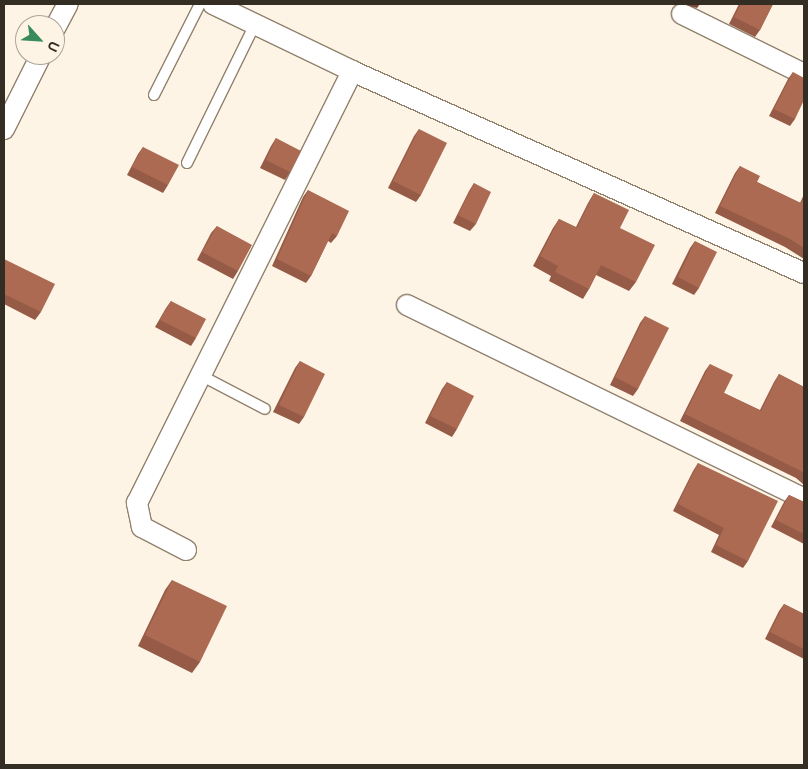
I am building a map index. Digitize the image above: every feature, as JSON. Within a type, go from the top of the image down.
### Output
[{"type":"street","points":[[62,15],[68,4]]},
{"type":"street","points":[[213,4],[352,71],[804,273]]},
{"type":"street","points":[[682,14],[804,74]]},
{"type":"street","points":[[4,129],[36,65]]},
{"type":"street","points":[[186,550],[142,527],[137,503],[352,71]]},
{"type":"street","points":[[407,305],[804,499]]},
{"type":"lane","points":[[154,95],[200,4]]},
{"type":"lane","points":[[187,163],[255,24]]},
{"type":"lane","points":[[200,375],[265,409]]},
{"type":"building","points":[[741,4],[773,4],[760,30],[734,17]]},
{"type":"building","points":[[793,72],[804,78],[804,100],[795,119],[774,109]]},
{"type":"building","points":[[419,129],[447,143],[421,195],[393,181]]},
{"type":"building","points":[[276,138],[301,151],[290,172],[266,160]]},
{"type":"building","points":[[143,147],[179,165],[168,185],[132,167]]},
{"type":"building","points":[[740,166],[760,176],[757,182],[801,203],[804,197],[804,248],[790,239],[720,206]]},
{"type":"building","points":[[474,183],[491,192],[476,224],[458,215]]},
{"type":"building","points":[[308,190],[349,211],[337,236],[332,233],[311,276],[277,259]]},
{"type":"building","points":[[594,193],[629,210],[620,228],[655,245],[636,282],[601,265],[589,289],[555,272],[558,266],[540,256],[559,219],[577,228]]},
{"type":"building","points":[[217,226],[252,245],[238,271],[202,252]]},
{"type":"building","points":[[695,241],[717,252],[699,288],[678,277]]},
{"type":"building","points":[[4,259],[55,284],[41,312],[4,294]]},
{"type":"building","points":[[171,301],[206,319],[196,338],[160,320]]},
{"type":"building","points":[[645,316],[669,328],[638,389],[615,377]]},
{"type":"building","points":[[300,361],[325,374],[304,417],[279,405]]},
{"type":"building","points":[[710,364],[733,375],[724,393],[761,411],[779,374],[804,387],[804,473],[685,414]]},
{"type":"building","points":[[447,382],[474,396],[457,429],[430,416]]},
{"type":"building","points":[[698,463],[778,501],[748,561],[716,545],[724,528],[678,504]]},
{"type":"building","points":[[789,495],[804,502],[804,534],[776,520]]},
{"type":"building","points":[[172,580],[227,606],[200,662],[145,635]]},
{"type":"building","points":[[784,604],[804,614],[804,649],[770,632]]}]
